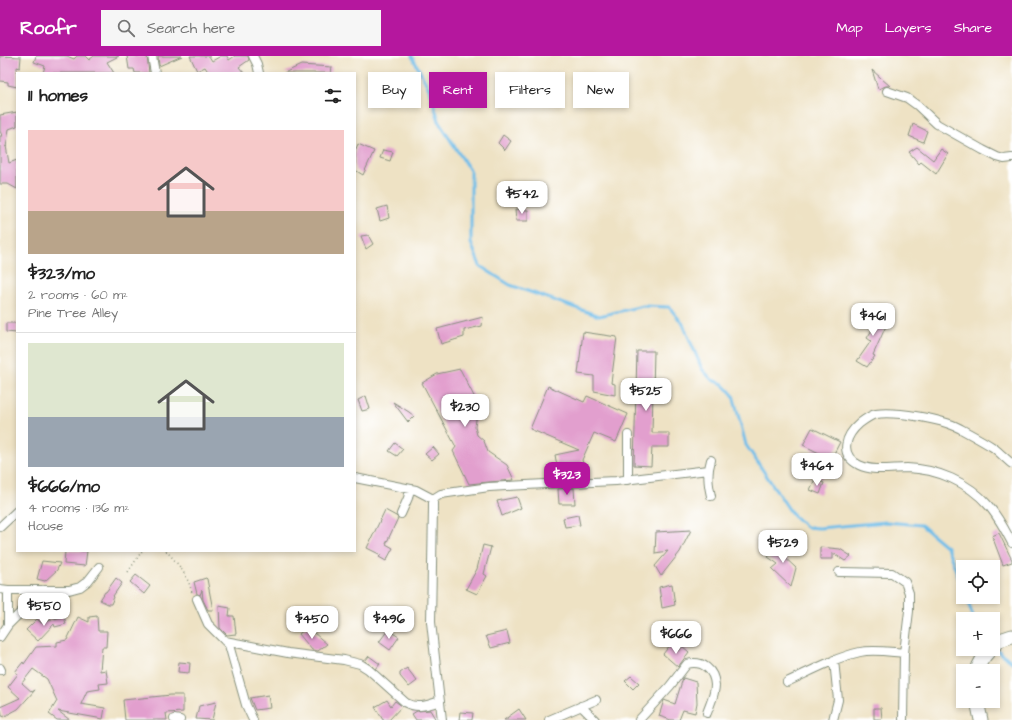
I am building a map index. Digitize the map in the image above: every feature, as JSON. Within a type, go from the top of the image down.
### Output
[{"type":"main road","points":[[979,664],[987,656]]},
{"type":"main road","points":[[977,708],[980,720]]},
{"type":"street","points":[[152,56],[155,72]]},
{"type":"street","points":[[253,56],[259,72]]},
{"type":"street","points":[[887,90],[907,98],[937,124],[983,150],[1004,159],[1012,158]]},
{"type":"street","points":[[1012,464],[994,448],[957,428],[919,416],[875,414],[861,422],[848,436],[846,445],[848,455],[861,466],[878,468],[926,469],[947,476],[971,489],[988,504],[1003,525],[1012,543]]},
{"type":"street","points":[[628,435],[628,480]]},
{"type":"street","points":[[711,460],[708,470],[708,483],[711,496]]},
{"type":"street","points":[[432,499],[441,494],[488,487],[599,483],[708,470]]},
{"type":"street","points":[[356,478],[416,490],[432,499]]},
{"type":"street","points":[[401,514],[410,489]]},
{"type":"street","points":[[432,499],[432,586],[430,602],[442,720]]},
{"type":"street","points":[[0,527],[16,512]]},
{"type":"street","points":[[8,625],[4,589],[70,590],[80,587],[88,581],[99,567]]},
{"type":"street","points":[[839,572],[892,573],[905,582],[909,593],[909,611],[904,653],[903,720]]},
{"type":"street","points":[[0,637],[8,625],[43,590]]},
{"type":"street","points":[[197,599],[208,624],[225,641],[232,654],[246,704],[253,720]]},
{"type":"street","points":[[225,641],[344,660],[360,664],[368,669],[406,703],[412,706],[420,707],[440,701]]},
{"type":"street","points":[[787,682],[834,660],[861,652],[879,651],[904,653]]},
{"type":"street","points":[[833,720],[838,700],[834,660]]},
{"type":"street","points":[[639,720],[670,686],[687,664],[691,663],[706,665],[712,674],[715,685],[707,713]]},
{"type":"street","points":[[549,720],[596,700]]},
{"type":"street","points":[[581,706],[595,720]]},
{"type":"path","points":[[128,572],[141,552]]},
{"type":"path","points":[[167,552],[179,565],[188,580],[192,595],[197,599]]},
{"type":"building","points":[[0,56],[21,57],[20,68],[17,67],[16,72],[16,87],[8,85],[8,82],[0,81]]},
{"type":"building","points":[[36,56],[67,56],[74,59],[77,56],[85,56],[89,60],[94,56],[119,56],[107,62],[113,72],[43,72],[45,66],[34,62]]},
{"type":"building","points":[[127,56],[147,56],[149,72],[135,72],[134,69],[129,69]]},
{"type":"building","points":[[158,56],[182,56],[159,66]]},
{"type":"building","points":[[190,56],[209,56],[212,61],[221,56],[227,56],[229,60],[235,56],[248,56],[249,60],[239,67],[243,72],[208,72],[205,67],[197,71]]},
{"type":"building","points":[[301,65],[332,67],[331,72],[286,72]]},
{"type":"building","points":[[872,70],[890,86],[878,89]]},
{"type":"building","points":[[16,112],[16,126],[9,129],[6,146],[9,163],[16,160],[16,188],[8,184],[0,184],[0,136],[2,136],[0,131],[0,115]]},
{"type":"building","points":[[913,124],[927,131],[923,142],[909,136]]},
{"type":"building","points":[[503,135],[511,141],[505,150],[498,143]]},
{"type":"building","points":[[358,144],[374,151],[363,175],[356,171],[356,149]]},
{"type":"building","points":[[917,147],[933,160],[941,149],[948,154],[936,174],[921,162],[919,164],[909,152]]},
{"type":"building","points":[[383,150],[393,152],[390,161],[380,158]]},
{"type":"building","points":[[387,206],[389,218],[380,221],[377,209]]},
{"type":"building","points":[[515,209],[528,210],[528,221],[516,221]]},
{"type":"building","points":[[368,235],[373,244],[366,249],[361,236]]},
{"type":"building","points":[[884,310],[888,312],[883,324],[886,326],[873,355],[875,356],[867,367],[857,361],[871,341],[867,338],[875,325],[861,316],[864,312],[878,319]]},
{"type":"building","points":[[483,317],[482,326],[464,330],[464,337],[441,344],[437,329]]},
{"type":"building","points":[[6,323],[16,323],[16,333],[6,332]]},
{"type":"building","points":[[583,332],[617,337],[611,383],[615,384],[615,395],[594,391],[594,376],[578,374]]},
{"type":"building","points":[[637,351],[654,351],[652,433],[669,433],[669,447],[652,447],[651,466],[634,465]]},
{"type":"building","points":[[460,369],[478,404],[475,427],[477,435],[484,441],[488,452],[507,465],[514,480],[469,484],[453,451],[456,447],[422,383],[437,374]]},
{"type":"building","points":[[548,386],[584,402],[587,396],[628,414],[616,442],[594,433],[582,460],[585,471],[559,476],[555,455],[579,450],[530,429]]},
{"type":"building","points":[[366,396],[370,409],[362,411],[358,400]]},
{"type":"building","points":[[393,402],[409,412],[414,416],[408,422]]},
{"type":"building","points":[[812,428],[840,442],[821,479],[812,474],[823,455],[803,445]]},
{"type":"building","points":[[395,443],[403,449],[397,456],[389,451]]},
{"type":"building","points":[[433,447],[439,454],[432,460],[425,454]]},
{"type":"building","points":[[815,479],[824,483],[820,494],[810,490]]},
{"type":"building","points":[[574,488],[575,504],[559,504],[558,489]]},
{"type":"building","points":[[517,497],[521,508],[502,516],[497,501]]},
{"type":"building","points":[[385,510],[398,518],[386,544],[393,548],[386,561],[379,557],[381,555],[367,548]]},
{"type":"building","points":[[578,515],[580,525],[565,527],[563,518]]},
{"type":"building","points":[[691,530],[680,552],[661,576],[655,566],[668,551],[655,553],[656,532]]},
{"type":"building","points":[[999,533],[1012,560],[1012,562],[1003,565],[992,536]]},
{"type":"building","points":[[782,541],[788,546],[781,554],[796,568],[791,587],[772,569],[778,564],[768,557]]},
{"type":"building","points":[[483,545],[491,547],[484,574],[487,576],[477,594],[466,589],[477,569]]},
{"type":"building","points":[[820,547],[840,549],[851,556],[845,561],[833,553],[833,559],[820,559]]},
{"type":"building","points":[[65,552],[87,552],[85,566],[64,564]]},
{"type":"building","points":[[42,561],[60,563],[57,570],[45,581],[37,579]]},
{"type":"building","points":[[136,575],[150,586],[144,594],[130,582]]},
{"type":"building","points":[[116,578],[122,583],[113,596],[114,597],[111,604],[100,600],[105,592]]},
{"type":"building","points":[[206,578],[213,610],[208,610],[203,600],[202,590],[200,595],[197,594],[194,582]]},
{"type":"building","points":[[672,584],[675,605],[662,608],[659,587]]},
{"type":"building","points":[[219,606],[230,608],[229,616],[234,616],[236,634],[227,635],[220,628]]},
{"type":"building","points":[[64,616],[66,624],[55,627],[54,624],[38,641],[26,630],[37,619],[41,623]]},
{"type":"building","points":[[97,616],[98,631],[107,631],[106,647],[102,647],[100,671],[106,670],[108,683],[99,684],[100,689],[87,691],[81,704],[105,708],[103,719],[58,711],[70,720],[57,720],[49,714],[57,701],[47,679],[33,669],[22,683],[32,692],[35,690],[18,709],[3,717],[0,707],[20,698],[8,687],[18,674],[15,672],[23,662],[24,664],[36,647],[57,646],[57,642],[67,640],[78,617],[89,622],[89,617]]},
{"type":"building","points":[[307,627],[327,644],[318,651],[312,650],[299,634]]},
{"type":"building","points":[[388,630],[399,637],[390,650],[379,642]]},
{"type":"building","points":[[507,631],[510,643],[491,648],[486,636]]},
{"type":"building","points":[[671,644],[679,651],[682,646],[689,652],[678,667],[663,654]]},
{"type":"building","points":[[369,656],[380,664],[376,669],[365,661]]},
{"type":"building","points":[[179,662],[190,663],[189,673],[178,672]]},
{"type":"building","points":[[407,668],[417,681],[409,687],[400,676],[400,673]]},
{"type":"building","points":[[631,676],[639,683],[633,689],[625,681]]},
{"type":"building","points":[[683,678],[696,682],[697,703],[695,713],[683,710],[679,720],[671,720],[659,716],[664,700],[675,704]]},
{"type":"building","points":[[183,695],[183,712],[166,713],[167,720],[125,720],[123,700]]},
{"type":"building","points":[[268,695],[270,708],[255,710],[250,698]]},
{"type":"building","points":[[387,700],[391,706],[395,701],[402,706],[389,720],[383,720],[375,707]]},
{"type":"building","points":[[216,702],[212,720],[196,719],[199,706]]},
{"type":"building","points":[[874,708],[881,708],[882,719],[874,719]]},
{"type":"building","points":[[519,709],[526,720],[504,720]]},
{"type":"building","points":[[430,710],[436,720],[416,720],[412,714],[417,711]]},
{"type":"building","points":[[460,712],[473,713],[472,720],[459,720]]},
{"type":"waterway","points":[[412,56],[429,89],[440,124],[471,172],[471,243],[480,266],[510,285],[599,316],[643,306],[669,307],[683,324],[702,369],[712,380],[723,384],[733,395],[746,445],[792,514],[806,527],[819,528],[886,522],[921,525],[947,547],[956,571]]},
{"type":"waterway","points":[[969,604],[971,612]]},
{"type":"waterway","points":[[1000,652],[1012,662]]}]
